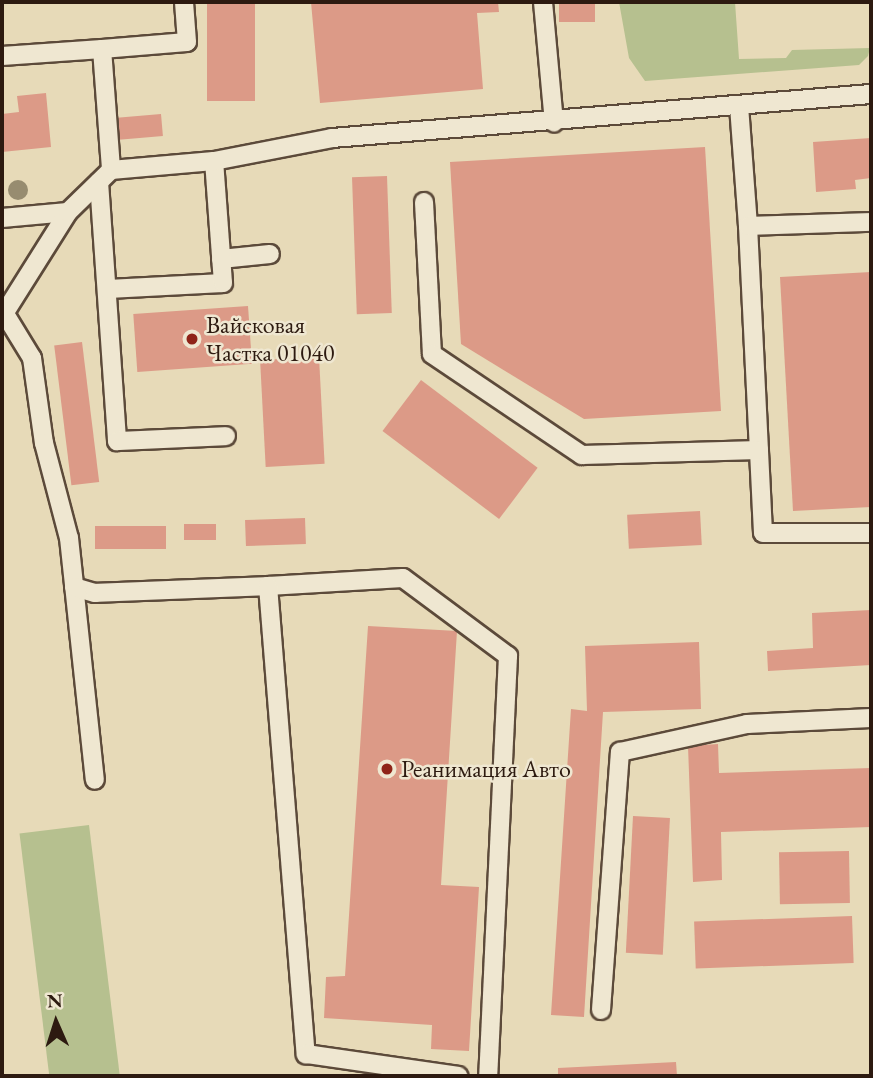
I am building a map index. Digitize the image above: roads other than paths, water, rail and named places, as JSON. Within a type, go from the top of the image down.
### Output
[{"type":"lane","points":[[2,56],[187,42],[184,2]]},
{"type":"lane","points":[[543,2],[554,122]]},
{"type":"lane","points":[[102,49],[108,289],[117,441],[226,436]]},
{"type":"lane","points":[[95,780],[69,538],[44,443],[32,358],[3,315],[68,212],[105,176],[214,161],[332,138],[554,122],[871,94]]},
{"type":"lane","points":[[739,106],[748,226],[763,533],[871,533]]},
{"type":"lane","points":[[108,289],[223,283],[214,161]]},
{"type":"lane","points":[[425,202],[432,354],[582,455],[759,450]]},
{"type":"lane","points":[[2,218],[68,212]]},
{"type":"lane","points":[[748,226],[871,222]]},
{"type":"lane","points":[[221,259],[270,254]]},
{"type":"lane","points":[[74,587],[95,593],[403,578],[508,656],[488,1076]]},
{"type":"lane","points":[[268,586],[306,1054],[458,1076]]},
{"type":"lane","points":[[601,1010],[620,752],[747,724],[871,718]]},
{"type":"place","name":"Вайсковая Частка 01040","points":[[192,339]]},
{"type":"place","name":"Реанимация Авто","points":[[387,769]]}]
